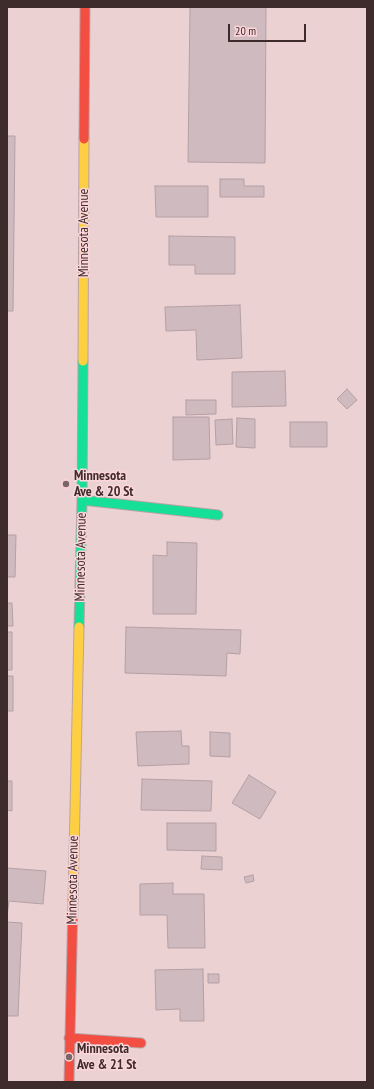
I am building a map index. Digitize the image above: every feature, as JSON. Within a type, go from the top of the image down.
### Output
[{"type":"street","name":"Minnesota Avenue","points":[[69,1082],[82,500],[85,7]]},
{"type":"street","points":[[82,500],[218,515]]},
{"type":"street","points":[[69,1038],[141,1042]]},
{"type":"building","points":[[190,7],[266,7],[265,163],[188,162]]},
{"type":"building","points":[[7,136],[15,136],[13,311],[7,311]]},
{"type":"building","points":[[220,179],[244,179],[244,186],[264,186],[264,197],[220,197]]},
{"type":"building","points":[[155,186],[208,186],[208,217],[156,217]]},
{"type":"building","points":[[169,236],[235,237],[235,274],[195,274],[195,265],[169,265]]},
{"type":"building","points":[[240,305],[242,358],[197,360],[196,330],[166,331],[165,307]]},
{"type":"building","points":[[285,371],[286,406],[232,407],[232,372]]},
{"type":"building","points":[[347,389],[357,400],[347,409],[337,399]]},
{"type":"building","points":[[186,400],[216,400],[216,414],[186,415]]},
{"type":"building","points":[[173,417],[209,417],[210,459],[173,460]]},
{"type":"building","points":[[237,418],[255,419],[255,448],[236,447]]},
{"type":"building","points":[[232,419],[233,444],[216,445],[215,420]]},
{"type":"building","points":[[290,422],[327,422],[327,447],[290,447]]},
{"type":"building","points":[[7,535],[16,535],[15,577],[7,577]]},
{"type":"building","points":[[167,542],[197,543],[196,614],[153,614],[153,555],[167,556]]},
{"type":"building","points":[[7,603],[12,603],[13,626],[7,626]]},
{"type":"building","points":[[126,627],[241,630],[240,654],[227,653],[226,676],[125,673]]},
{"type":"building","points":[[7,632],[12,632],[12,670],[7,670]]},
{"type":"building","points":[[7,676],[13,676],[13,711],[7,711]]},
{"type":"building","points":[[181,731],[182,746],[189,746],[189,764],[138,766],[136,732]]},
{"type":"building","points":[[210,732],[230,733],[230,757],[210,756]]},
{"type":"building","points":[[249,775],[276,792],[260,819],[232,803]]},
{"type":"building","points":[[142,779],[212,781],[211,811],[141,810]]},
{"type":"building","points":[[7,781],[12,781],[12,811],[7,810]]},
{"type":"building","points":[[167,823],[216,823],[216,851],[167,850]]},
{"type":"building","points":[[202,856],[222,857],[222,870],[201,869]]},
{"type":"building","points":[[7,868],[46,871],[43,904],[9,901],[7,916]]},
{"type":"building","points":[[253,875],[254,881],[246,883],[244,877]]},
{"type":"building","points":[[173,883],[173,894],[204,894],[205,948],[168,948],[167,915],[140,915],[140,884]]},
{"type":"building","points":[[7,922],[22,923],[18,1016],[7,1016]]},
{"type":"building","points":[[203,969],[204,1021],[180,1021],[180,1009],[156,1010],[155,970]]},
{"type":"building","points":[[208,974],[219,974],[219,983],[208,983]]},
{"type":"traffic: fast","points":[[79,627],[83,361]]},
{"type":"traffic: fast","points":[[82,500],[218,515]]},
{"type":"traffic: slow","points":[[83,361],[84,139]]},
{"type":"traffic: slow","points":[[73,900],[79,627]]},
{"type":"traffic: jam","points":[[84,139],[85,7]]},
{"type":"traffic: jam","points":[[69,1082],[73,900]]},
{"type":"traffic: jam","points":[[69,1038],[141,1043]]},
{"type":"place","name":"Minnesota Ave & 20 St","points":[[66,484]]},
{"type":"place","name":"Minnesota Ave & 21 St","points":[[69,1057]]}]
